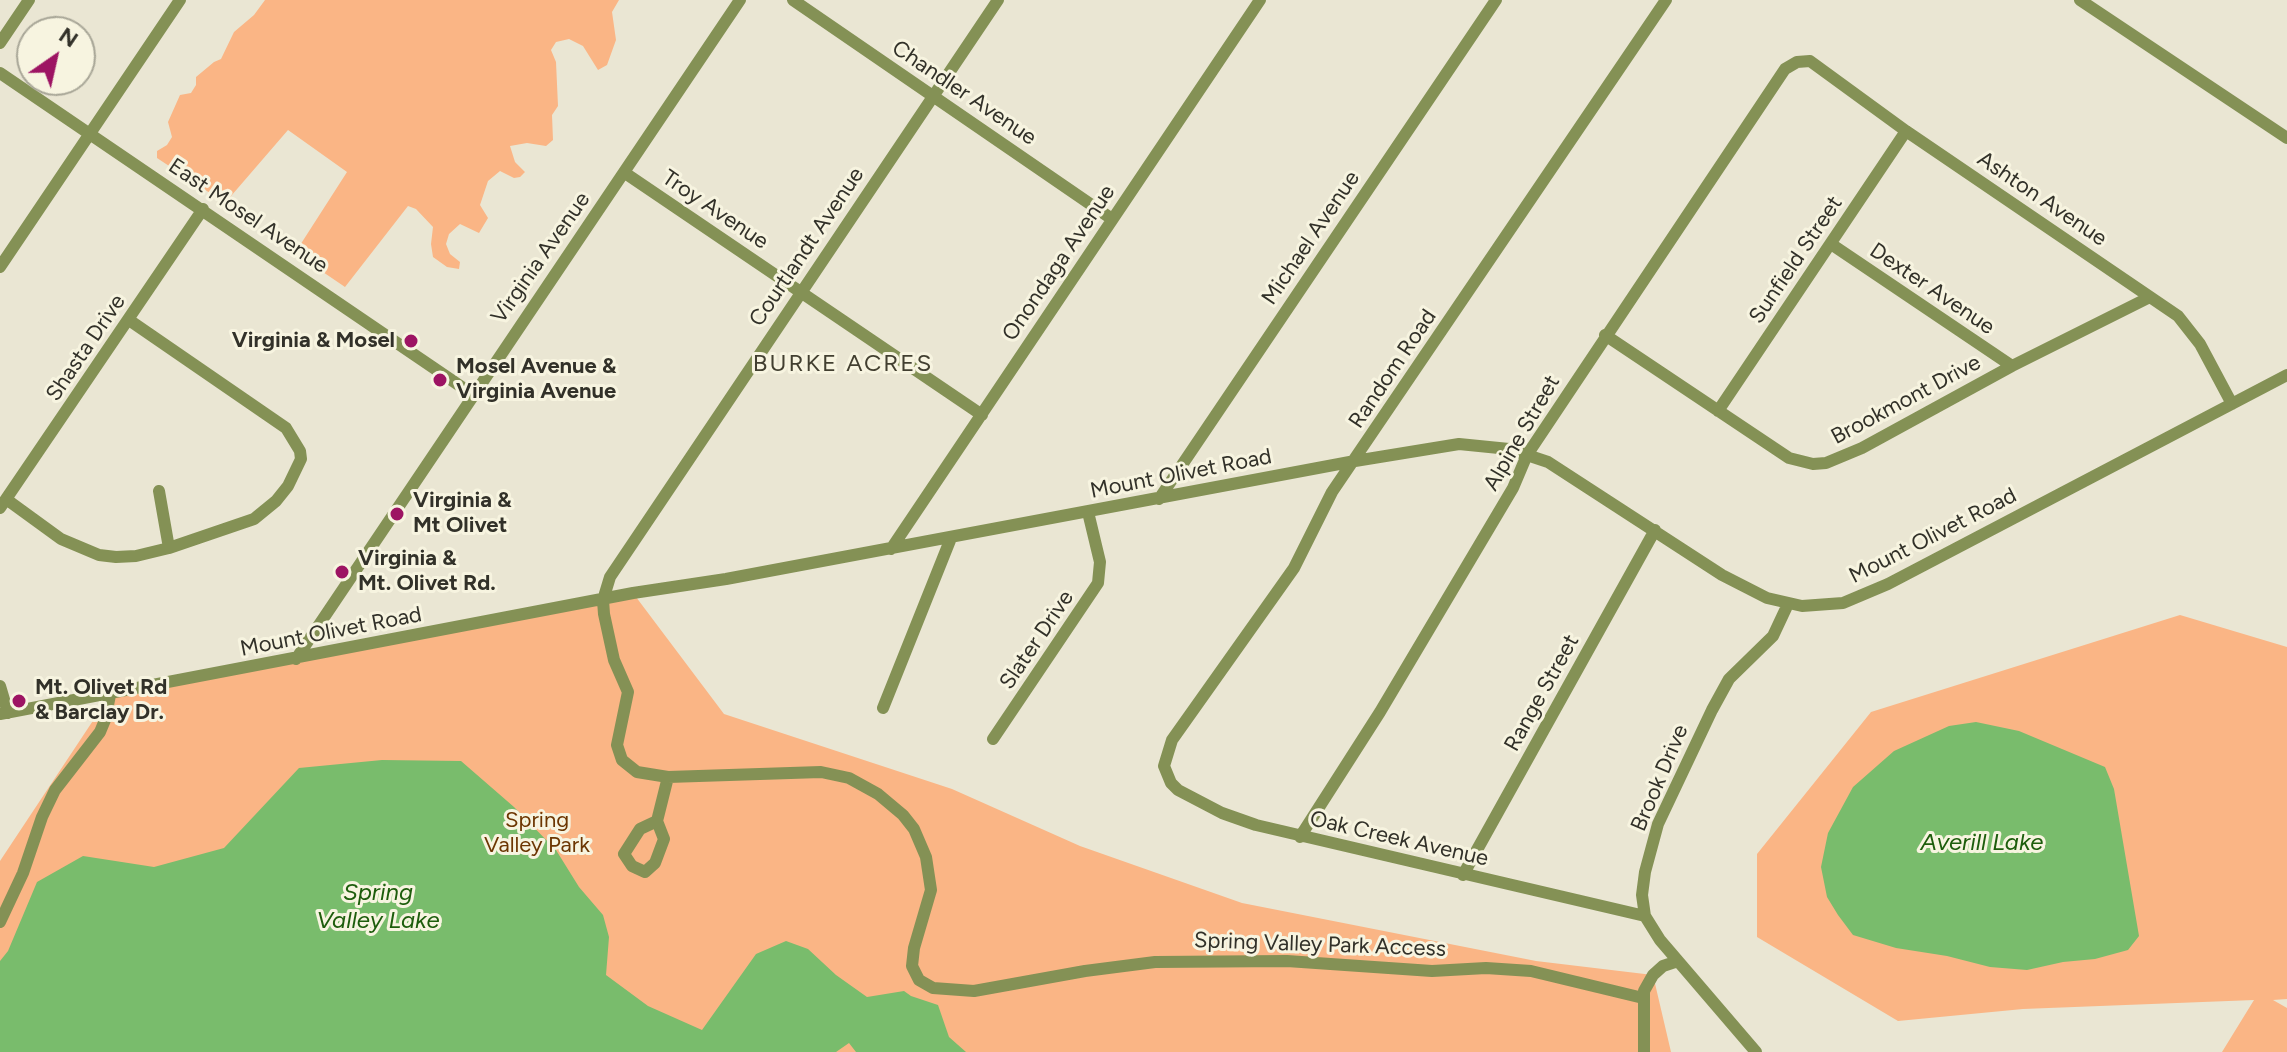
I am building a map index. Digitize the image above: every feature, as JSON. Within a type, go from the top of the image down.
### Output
[{"type":"street","points":[[0,43],[29,0]]},
{"type":"street","points":[[0,267],[180,0]]},
{"type":"street","name":"Virginia Avenue","points":[[296,659],[740,0]]},
{"type":"street","name":"Chandler Avenue","points":[[793,0],[1112,219]]},
{"type":"street","name":"Courtlandt Avenue","points":[[603,600],[610,577],[998,0]]},
{"type":"street","name":"Onondaga Avenue","points":[[891,549],[1260,0]]},
{"type":"street","name":"Michael Avenue","points":[[1159,499],[1496,0]]},
{"type":"street","name":"Random Road","points":[[1164,766],[1172,740],[1294,568],[1332,492],[1666,0]]},
{"type":"street","points":[[2080,0],[2287,138]]},
{"type":"street","name":"Ashton Avenue","points":[[1797,62],[1810,61],[1906,131],[2178,316],[2189,328],[2232,404]]},
{"type":"street","name":"Alpine Street","points":[[1300,837],[1380,712],[1482,541],[1513,488],[1527,455],[1785,69],[1797,62]]},
{"type":"street","name":"East Mosel Avenue","points":[[0,73],[472,394]]},
{"type":"street","name":"Sunfield Street","points":[[1718,411],[1906,131]]},
{"type":"street","name":"Troy Avenue","points":[[625,173],[982,415]]},
{"type":"street","name":"Shasta Drive","points":[[3,503],[203,209]]},
{"type":"street","name":"Dexter Avenue","points":[[1831,244],[2012,366]]},
{"type":"street","name":"Brookmont Drive","points":[[1605,335],[1789,458],[1813,464],[1826,463],[1862,448],[2012,366],[2150,297]]},
{"type":"street","points":[[3,503],[61,539],[99,555],[136,556],[169,548],[261,515],[288,486],[297,470],[300,451],[286,428],[129,320]]},
{"type":"street","name":"Mount Olivet Road","points":[[4,713],[633,593],[891,549],[1459,444],[1509,449],[1548,462],[1735,583],[1788,604],[1822,605],[1861,597],[2287,375]]},
{"type":"street","points":[[159,491],[169,548]]},
{"type":"street","name":"Slater Drive","points":[[993,739],[1098,583],[1100,562],[1088,512]]},
{"type":"street","name":"Range Street","points":[[1463,875],[1655,530]]},
{"type":"street","points":[[883,708],[951,538]]},
{"type":"street","name":"Spring Valley Park Access","points":[[603,600],[614,660],[628,692],[618,737],[619,754],[628,767],[637,772],[668,777],[821,772],[849,778],[878,794],[903,815],[914,829],[926,857],[931,890],[912,956],[912,966],[919,980],[933,988],[974,991],[1155,962],[1287,961],[1432,971],[1486,968],[1531,971],[1643,998]]},
{"type":"street","name":"Brook Drive","points":[[1645,916],[1642,895],[1649,856],[1658,824],[1686,762],[1729,679],[1773,636],[1788,604]]},
{"type":"street","points":[[0,686],[4,713]]},
{"type":"street","points":[[0,922],[55,790],[100,732],[110,695]]},
{"type":"street","name":"Oak Creek Avenue","points":[[1164,766],[1171,783],[1200,803],[1245,821],[1300,837],[1645,916]]},
{"type":"street","points":[[657,821],[668,777]]},
{"type":"street","points":[[1645,916],[1667,949],[1756,1052]]},
{"type":"street","points":[[1644,1052],[1643,998],[1653,975],[1663,966],[1678,961]]},
{"type":"green space","points":[[265,0],[619,0],[612,12],[616,40],[607,65],[598,70],[583,46],[569,39],[556,42],[551,50],[556,62],[558,106],[552,115],[553,140],[546,146],[527,143],[510,146],[515,162],[525,172],[514,178],[500,171],[488,181],[480,205],[488,218],[479,233],[460,224],[449,234],[446,244],[450,254],[460,262],[459,269],[447,267],[433,257],[433,227],[416,209],[408,206],[345,287],[295,253],[347,172],[288,130],[225,203],[157,158],[157,151],[167,145],[172,137],[168,122],[180,95],[191,93],[196,77],[221,59],[234,32],[254,15]]},
{"type":"green space","name":"Spring Valley Park","points":[[633,593],[724,714],[952,789],[1080,846],[1242,903],[1536,961],[1653,975],[1671,1052],[0,1052],[0,861],[110,695]]},
{"type":"green space","points":[[2180,615],[2287,647],[2287,999],[2273,1000],[2287,1008],[2287,1052],[2222,1052],[2254,1000],[2023,1009],[1898,1021],[1757,937],[1757,854],[1871,712]]},
{"type":"water","name":"Averill Lake","points":[[1976,722],[2019,731],[2105,767],[2114,789],[2139,936],[2128,950],[2095,959],[2027,970],[1990,967],[1896,948],[1853,935],[1838,915],[1827,897],[1821,867],[1828,833],[1853,787],[1894,751],[1949,726]]},
{"type":"water","name":"Spring Valley Lake","points":[[382,760],[461,761],[514,807],[556,850],[579,887],[603,915],[609,937],[606,975],[648,1006],[702,1030],[756,954],[786,941],[808,949],[836,975],[867,997],[904,991],[938,1005],[949,1037],[966,1052],[856,1052],[849,1043],[836,1052],[0,1052],[0,961],[8,951],[37,882],[83,856],[154,867],[224,848],[299,768]]},
{"type":"place","name":"Virginia & Mosel","points":[[411,341]]},
{"type":"place","name":"Mosel Avenue & Virginia Avenue","points":[[440,380]]},
{"type":"place","name":"Virginia & Mt Olivet","points":[[397,514]]},
{"type":"place","name":"Virginia & Mt. Olivet Rd.","points":[[342,572]]},
{"type":"place","name":"Mt. Olivet Rd & Barclay Dr.","points":[[19,701]]},
{"type":"district","name":"BURKE ACRES","points":[[843,364]]}]
